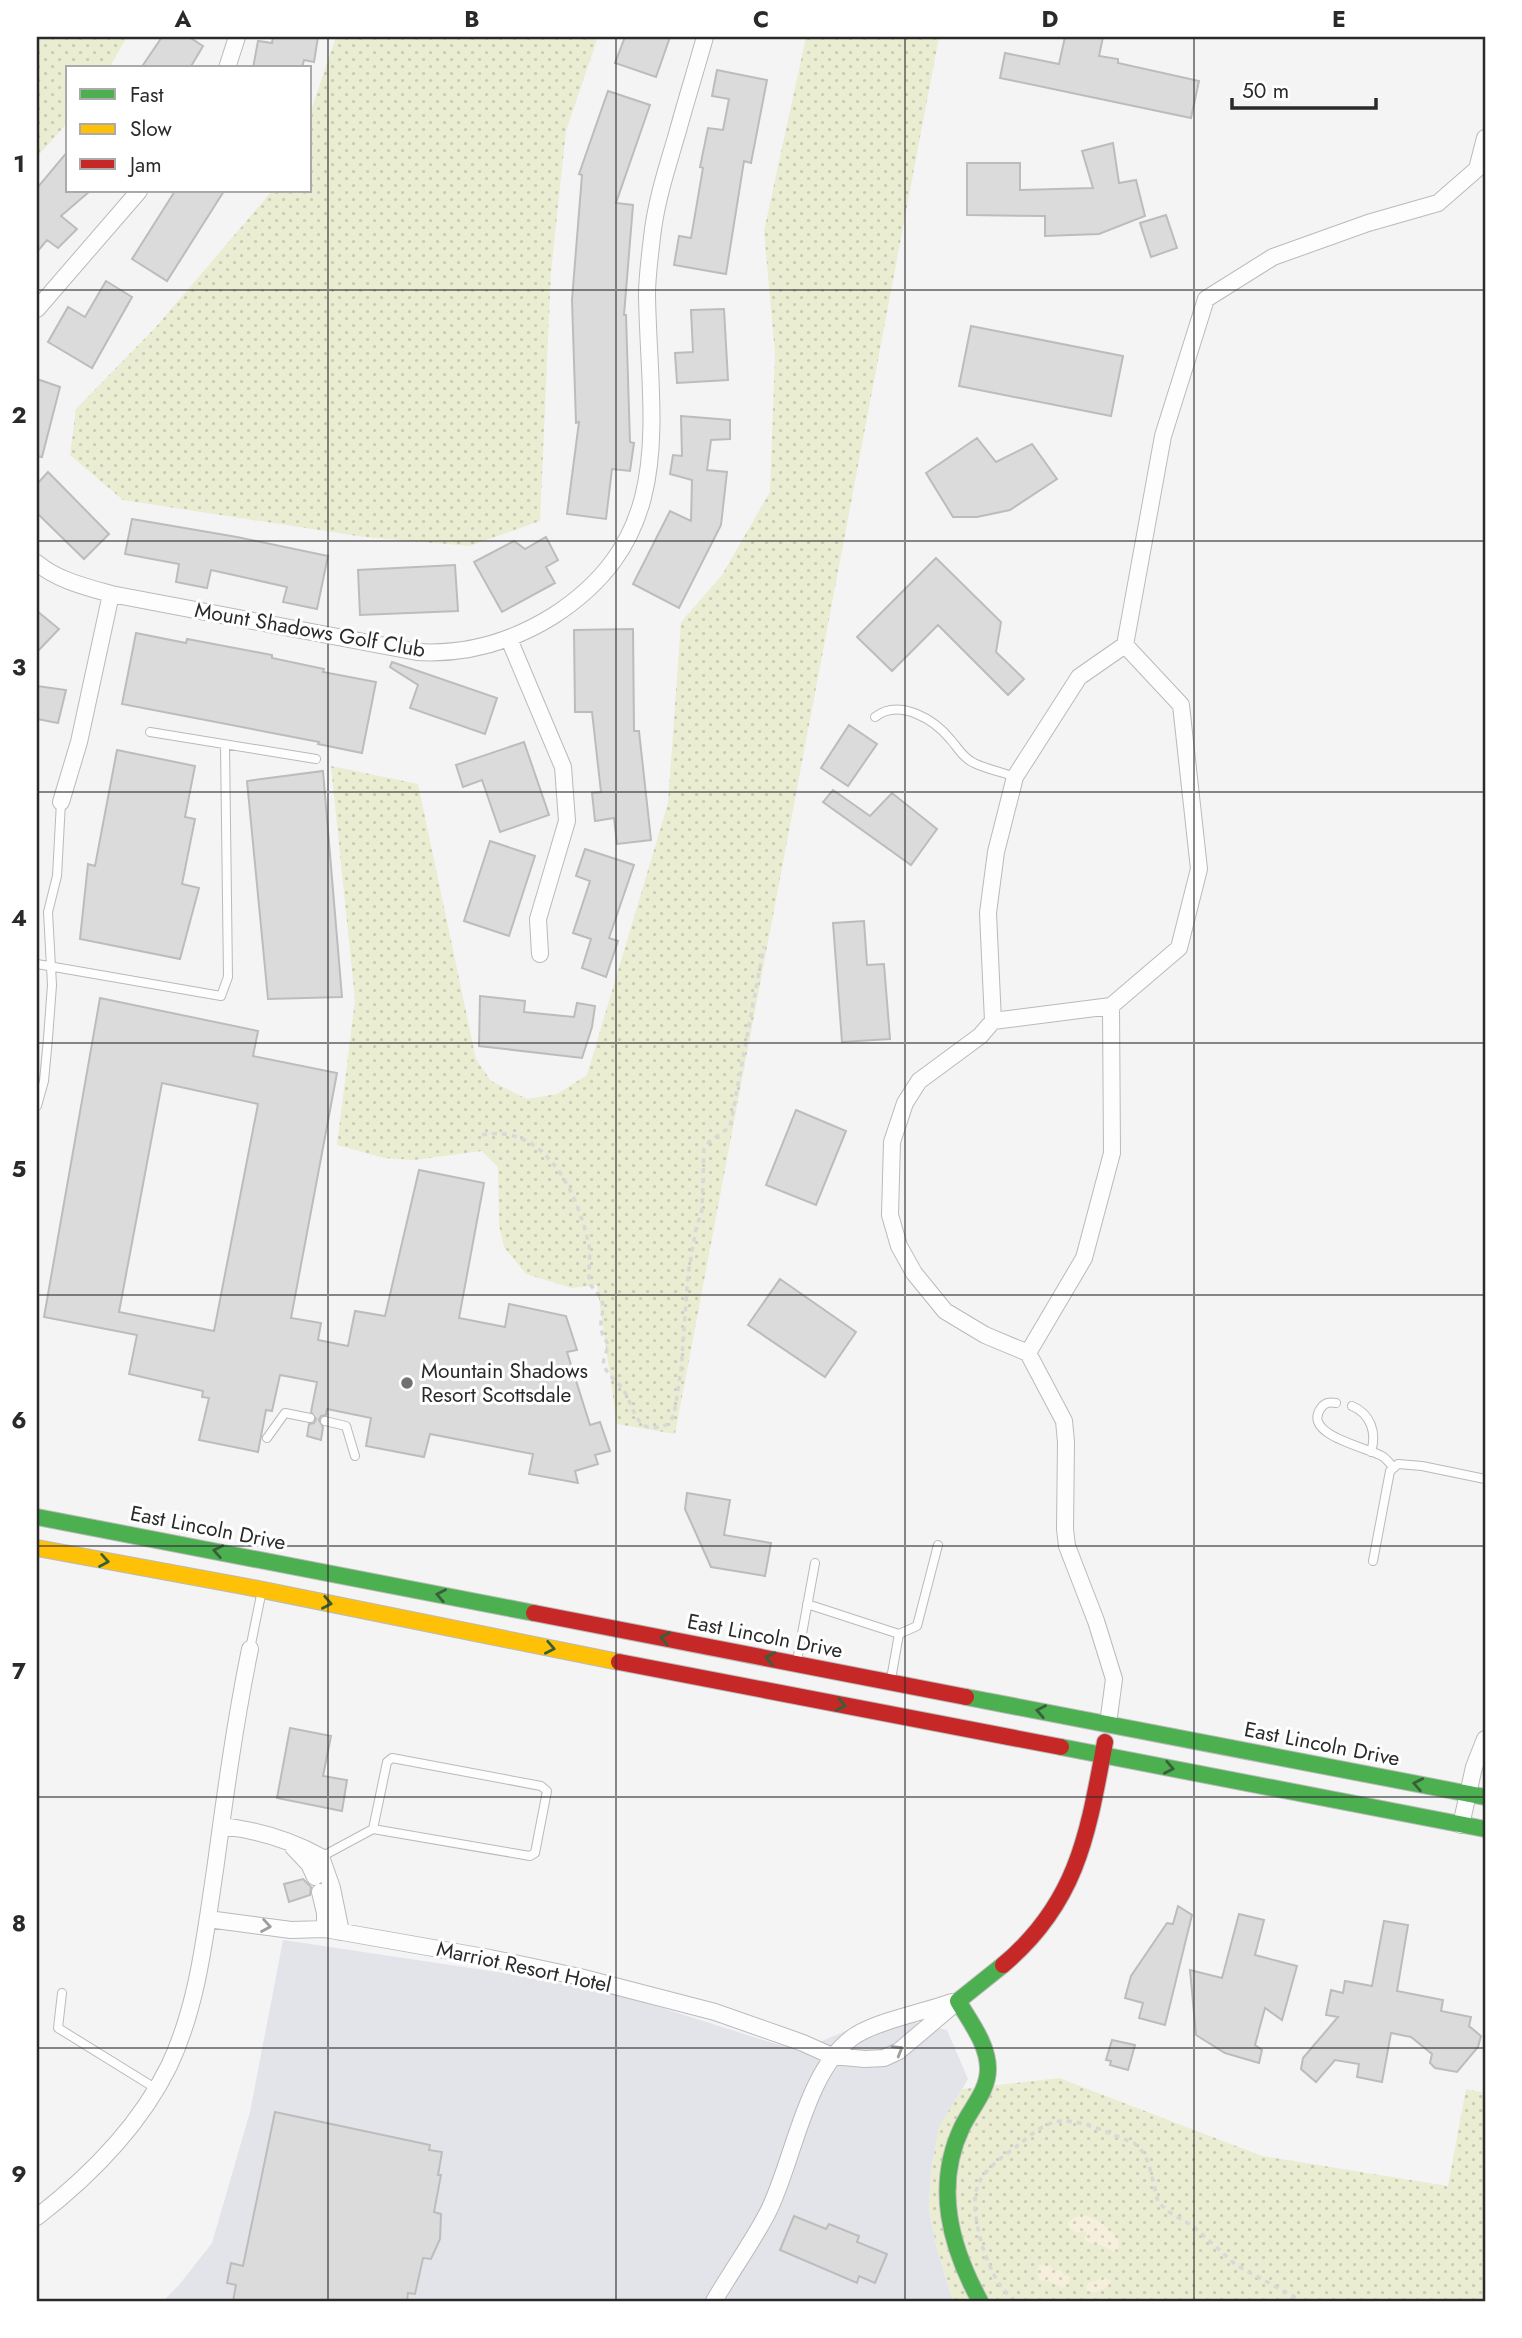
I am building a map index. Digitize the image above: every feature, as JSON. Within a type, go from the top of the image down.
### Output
[{"type":"main road","name":"East Lincoln Drive","points":[[37,1517],[1485,1797]]},
{"type":"main road","points":[[37,1548],[1485,1829]]},
{"type":"main road","points":[[214,1581],[240,1572],[341,1589],[370,1581]]},
{"type":"main road","points":[[725,1683],[732,1651]]},
{"type":"main road","points":[[980,2301],[961,2264],[951,2236],[946,2206],[946,2182],[952,2148],[981,2093],[988,2068],[982,2044],[958,2001],[1026,1944],[1049,1918],[1075,1873],[1088,1833],[1108,1724]]},
{"type":"street","points":[[228,66],[237,37]]},
{"type":"street","name":"Mount Shadows Golf Club","points":[[37,563],[76,584],[111,594],[417,652],[466,651],[509,639],[567,607],[595,582],[615,557],[640,512],[651,458],[647,292],[652,233],[663,178],[705,37]]},
{"type":"street","points":[[1108,1724],[1114,1679],[1096,1621],[1067,1546],[1064,1421],[1028,1353],[985,1335],[945,1311],[914,1273],[899,1246],[890,1214],[892,1142],[905,1103],[919,1080],[980,1037],[993,1021],[988,913],[996,852],[1015,777],[1079,677],[1125,645],[1163,436],[1206,299],[1273,257],[1368,223],[1438,203],[1477,169],[1485,138]]},
{"type":"street","points":[[37,309],[138,192]]},
{"type":"street","points":[[61,802],[79,743],[111,594]]},
{"type":"street","points":[[509,639],[563,767],[567,821],[538,919],[540,954]]},
{"type":"street","points":[[993,1021],[1111,1006],[1179,948],[1199,869],[1181,705],[1125,645]]},
{"type":"street","points":[[1028,1353],[1084,1258],[1112,1153],[1111,1006]]},
{"type":"street","points":[[37,2217],[106,2156],[135,2122],[168,2067],[181,2037],[191,2004],[208,1919],[238,1709],[250,1649]]},
{"type":"street","points":[[1461,1825],[1474,1767],[1485,1739]]},
{"type":"street","points":[[221,1826],[256,1830],[286,1840],[331,1888],[333,1930]]},
{"type":"street","points":[[316,1873],[325,1913],[333,1930]]},
{"type":"street","name":"Marriot Resort Hotel","points":[[208,1919],[291,1930],[333,1930],[580,1977],[715,2012],[832,2056],[865,2059],[884,2057],[899,2051],[958,2001]]},
{"type":"street","points":[[714,2301],[768,2213],[819,2079],[832,2056],[855,2036],[870,2028],[958,2001]]},
{"type":"lane","points":[[875,717],[885,710],[898,709],[917,714],[936,725],[973,763],[1015,777]]},
{"type":"lane","points":[[150,732],[316,759]]},
{"type":"lane","points":[[37,964],[220,996],[228,977],[225,744]]},
{"type":"lane","points":[[37,1106],[52,985],[48,912],[57,876],[61,802]]},
{"type":"lane","points":[[1336,1403],[1321,1407],[1318,1416],[1321,1426],[1333,1437],[1381,1456],[1394,1468]]},
{"type":"lane","points":[[1352,1406],[1364,1413],[1372,1426],[1374,1433],[1371,1452]]},
{"type":"lane","points":[[267,1438],[285,1413],[310,1418]]},
{"type":"lane","points":[[325,1421],[346,1426],[355,1456]]},
{"type":"lane","points":[[1373,1560],[1390,1471],[1398,1464],[1422,1466],[1485,1479]]},
{"type":"lane","points":[[807,1604],[899,1634],[917,1626],[938,1545]]},
{"type":"lane","points":[[797,1664],[815,1563]]},
{"type":"lane","points":[[250,1649],[262,1590]]},
{"type":"lane","points":[[890,1682],[899,1634]]},
{"type":"lane","points":[[316,1873],[373,1829],[387,1762],[393,1758],[541,1786],[547,1791],[535,1853],[530,1856],[373,1829]]},
{"type":"lane","points":[[62,1993],[58,2028],[155,2088]]},
{"type":"path","points":[[482,1135],[497,1132],[521,1139],[543,1153],[560,1174],[575,1200],[589,1242],[591,1285],[602,1300],[601,1329],[608,1341],[605,1368],[624,1391],[639,1422],[654,1428],[668,1424],[674,1415],[681,1370],[688,1275],[702,1210],[704,1149],[709,1142],[730,1127],[733,1118],[764,946]]},
{"type":"path","points":[[1015,2301],[1000,2286],[989,2264],[976,2220],[977,2187],[982,2177],[997,2161],[1020,2143],[1052,2122],[1065,2120],[1134,2143],[1149,2164],[1158,2203],[1194,2227],[1236,2265],[1302,2301]]},
{"type":"shaded area","points":[[283,1940],[504,1973],[624,1996],[798,2051],[884,2015],[947,2030],[968,2079],[939,2128],[931,2172],[929,2209],[937,2249],[953,2301],[163,2301],[212,2243],[250,2112]]},
{"type":"green space","points":[[37,37],[127,37],[110,66],[66,66],[66,124],[37,157]]},
{"type":"green space","points":[[336,37],[598,37],[566,131],[551,272],[540,521],[470,546],[364,537],[123,500],[70,455],[76,409],[155,328],[271,192],[312,192],[312,107]]},
{"type":"green space","points":[[806,37],[939,37],[675,1434],[617,1424],[597,1285],[572,1288],[526,1274],[504,1247],[499,1225],[498,1167],[482,1151],[414,1160],[384,1158],[337,1145],[355,1000],[331,766],[418,784],[476,1059],[491,1081],[527,1099],[557,1094],[587,1075],[668,803],[681,622],[722,575],[770,492],[775,354],[764,231]]},
{"type":"green space","points":[[1059,2078],[1262,2156],[1448,2186],[1466,2089],[1485,2093],[1485,2301],[953,2301],[937,2249],[929,2209],[931,2172],[939,2127],[962,2089]]},
{"type":"sand","points":[[1079,2215],[1096,2220],[1111,2231],[1119,2240],[1118,2251],[1113,2252],[1084,2240],[1085,2231],[1075,2233],[1068,2222]]},
{"type":"sand","points":[[1039,2265],[1050,2265],[1055,2271],[1061,2270],[1064,2275],[1070,2276],[1069,2283],[1063,2288],[1049,2281],[1039,2280]]},
{"type":"sand","points":[[1101,2276],[1111,2281],[1111,2285],[1096,2292],[1088,2292],[1086,2288],[1089,2282],[1098,2280]]},
{"type":"building","points":[[162,37],[189,37],[203,46],[191,66],[142,66]]},
{"type":"building","points":[[273,37],[318,37],[314,62],[304,60],[302,66],[253,66],[258,41],[272,43]]},
{"type":"building","points":[[625,37],[670,37],[656,77],[615,63]]},
{"type":"building","points":[[1065,37],[1103,37],[1099,56],[1118,59],[1118,63],[1199,81],[1191,118],[1000,78],[1005,53],[1059,64]]},
{"type":"building","points":[[717,70],[767,80],[751,163],[744,161],[726,274],[674,265],[679,236],[691,238],[708,128],[723,130],[729,99],[712,96]]},
{"type":"building","points":[[608,91],[650,105],[616,203],[633,205],[624,315],[630,442],[634,443],[630,471],[612,469],[606,519],[567,514],[579,422],[576,423],[572,300],[582,175],[579,174]]},
{"type":"building","points":[[1113,143],[1119,183],[1136,180],[1145,216],[1099,234],[1045,236],[1045,216],[967,215],[967,163],[1020,163],[1020,190],[1093,188],[1082,151]]},
{"type":"building","points":[[66,153],[66,192],[89,192],[61,216],[77,229],[58,248],[47,240],[37,252],[37,188]]},
{"type":"building","points":[[174,192],[223,192],[167,281],[132,259]]},
{"type":"building","points":[[1166,215],[1177,248],[1151,257],[1140,223]]},
{"type":"building","points":[[106,281],[132,297],[92,368],[48,342],[68,307],[85,317]]},
{"type":"building","points":[[724,309],[728,380],[677,383],[675,353],[693,352],[691,310]]},
{"type":"building","points":[[971,326],[1123,356],[1111,416],[959,386]]},
{"type":"building","points":[[37,379],[60,387],[42,457],[37,456]]},
{"type":"building","points":[[681,416],[730,420],[730,439],[711,440],[707,470],[727,472],[721,525],[679,608],[633,584],[670,511],[691,521],[692,480],[670,474],[673,455],[682,456]]},
{"type":"building","points":[[977,438],[996,462],[1032,444],[1057,479],[1010,510],[977,517],[953,517],[926,473]]},
{"type":"building","points":[[48,472],[109,534],[84,559],[37,513],[37,484]]},
{"type":"building","points":[[132,519],[328,556],[317,609],[283,602],[287,587],[211,570],[207,588],[176,582],[179,564],[125,554]]},
{"type":"building","points":[[546,537],[558,560],[546,567],[555,583],[502,612],[474,562],[514,541],[525,549]]},
{"type":"building","points":[[936,558],[1001,622],[996,652],[1024,679],[1008,695],[938,625],[892,671],[857,637]]},
{"type":"building","points":[[455,565],[458,611],[360,615],[358,570]]},
{"type":"building","points":[[37,611],[59,629],[37,652]]},
{"type":"building","points":[[633,629],[634,731],[639,731],[651,840],[617,844],[614,818],[595,821],[592,793],[601,792],[592,712],[575,712],[574,630]]},
{"type":"building","points":[[136,633],[186,643],[187,639],[272,655],[272,658],[324,669],[323,672],[376,682],[362,753],[318,744],[319,742],[122,704]]},
{"type":"building","points":[[392,662],[497,698],[485,734],[410,708],[418,685],[390,667]]},
{"type":"building","points":[[37,686],[66,690],[58,723],[37,719]]},
{"type":"building","points":[[849,725],[877,744],[848,786],[821,768]]},
{"type":"building","points":[[524,742],[549,815],[500,832],[482,780],[463,787],[456,765]]},
{"type":"building","points":[[117,750],[195,766],[185,817],[195,819],[182,884],[199,888],[180,959],[80,939],[88,864],[95,866]]},
{"type":"building","points":[[323,771],[342,997],[268,999],[247,781]]},
{"type":"building","points":[[833,790],[870,816],[892,793],[937,829],[911,865],[823,802]]},
{"type":"building","points":[[490,841],[535,856],[509,936],[464,921]]},
{"type":"building","points":[[585,849],[634,865],[609,938],[618,941],[606,977],[582,968],[591,939],[573,933],[590,881],[576,876]]},
{"type":"building","points":[[864,921],[867,965],[884,964],[890,1039],[842,1042],[833,923]]},
{"type":"building","points":[[480,996],[525,1001],[524,1012],[574,1017],[577,1003],[595,1006],[592,1027],[582,1058],[479,1046]]},
{"type":"building","points":[[100,998],[258,1031],[253,1056],[337,1073],[291,1318],[321,1323],[318,1340],[348,1346],[355,1311],[385,1316],[419,1170],[484,1183],[459,1318],[505,1327],[509,1304],[566,1316],[577,1350],[567,1352],[590,1425],[600,1422],[610,1451],[595,1455],[598,1464],[575,1471],[578,1483],[529,1474],[533,1454],[430,1434],[424,1457],[366,1446],[371,1418],[327,1409],[326,1415],[319,1420],[323,1427],[321,1440],[307,1436],[309,1424],[316,1419],[311,1412],[317,1382],[280,1375],[272,1411],[266,1410],[258,1452],[199,1440],[209,1398],[202,1397],[203,1391],[129,1374],[137,1335],[44,1317]],"holes":[[[162,1083],[258,1104],[214,1331],[119,1312]]]},
{"type":"building","points":[[796,1110],[846,1131],[816,1205],[766,1185]]},
{"type":"building","points":[[780,1279],[856,1332],[825,1377],[748,1325]]},
{"type":"building","points":[[687,1493],[730,1500],[724,1535],[771,1543],[765,1576],[711,1567],[685,1509]]},
{"type":"building","points":[[290,1728],[331,1736],[323,1776],[347,1780],[342,1811],[277,1798]]},
{"type":"building","points":[[303,1879],[311,1887],[310,1895],[289,1902],[284,1884]]},
{"type":"building","points":[[1178,1906],[1192,1915],[1165,2025],[1139,2018],[1143,2003],[1125,1998],[1131,1976],[1167,1923],[1173,1924]]},
{"type":"building","points":[[1239,1914],[1264,1920],[1255,1955],[1297,1966],[1282,2020],[1265,2008],[1255,2045],[1262,2050],[1259,2063],[1225,2053],[1196,2035],[1190,1970],[1222,1978]]},
{"type":"building","points":[[1384,1921],[1408,1925],[1397,1991],[1443,2000],[1441,2011],[1471,2017],[1469,2026],[1481,2036],[1478,2047],[1457,2072],[1435,2068],[1430,2063],[1432,2054],[1411,2037],[1391,2033],[1382,2082],[1357,2077],[1359,2064],[1335,2060],[1316,2082],[1301,2069],[1303,2058],[1338,2017],[1326,2015],[1331,1990],[1343,1993],[1345,1981],[1372,1986]]},
{"type":"building","points":[[1112,2040],[1135,2045],[1128,2070],[1110,2065],[1111,2061],[1106,2060]]},
{"type":"building","points":[[275,2112],[430,2145],[429,2150],[442,2152],[434,2212],[441,2214],[440,2239],[431,2259],[423,2258],[415,2294],[408,2293],[407,2301],[233,2301],[236,2285],[227,2283],[231,2263],[243,2266]]},
{"type":"building","points":[[794,2216],[826,2229],[829,2224],[859,2236],[857,2242],[887,2254],[875,2283],[859,2276],[857,2283],[780,2250]]},
{"type":"traffic: fast","points":[[37,1517],[534,1613]]},
{"type":"traffic: fast","points":[[966,1697],[1485,1797]]},
{"type":"traffic: fast","points":[[1061,1747],[1485,1829]]},
{"type":"traffic: fast","points":[[980,2301],[969,2280],[954,2237],[947,2193],[954,2149],[962,2127],[985,2085],[988,2069],[982,2042],[958,2001],[1003,1965]]},
{"type":"traffic: slow","points":[[37,1548],[248,1587],[619,1662]]},
{"type":"traffic: jam","points":[[534,1613],[966,1697]]},
{"type":"traffic: jam","points":[[619,1662],[1061,1747]]},
{"type":"traffic: jam","points":[[1003,1965],[1028,1941],[1064,1891],[1085,1836],[1105,1742]]},
{"type":"place","name":"Mountain Shadows Resort Scottsdale","points":[[407,1383]]}]
